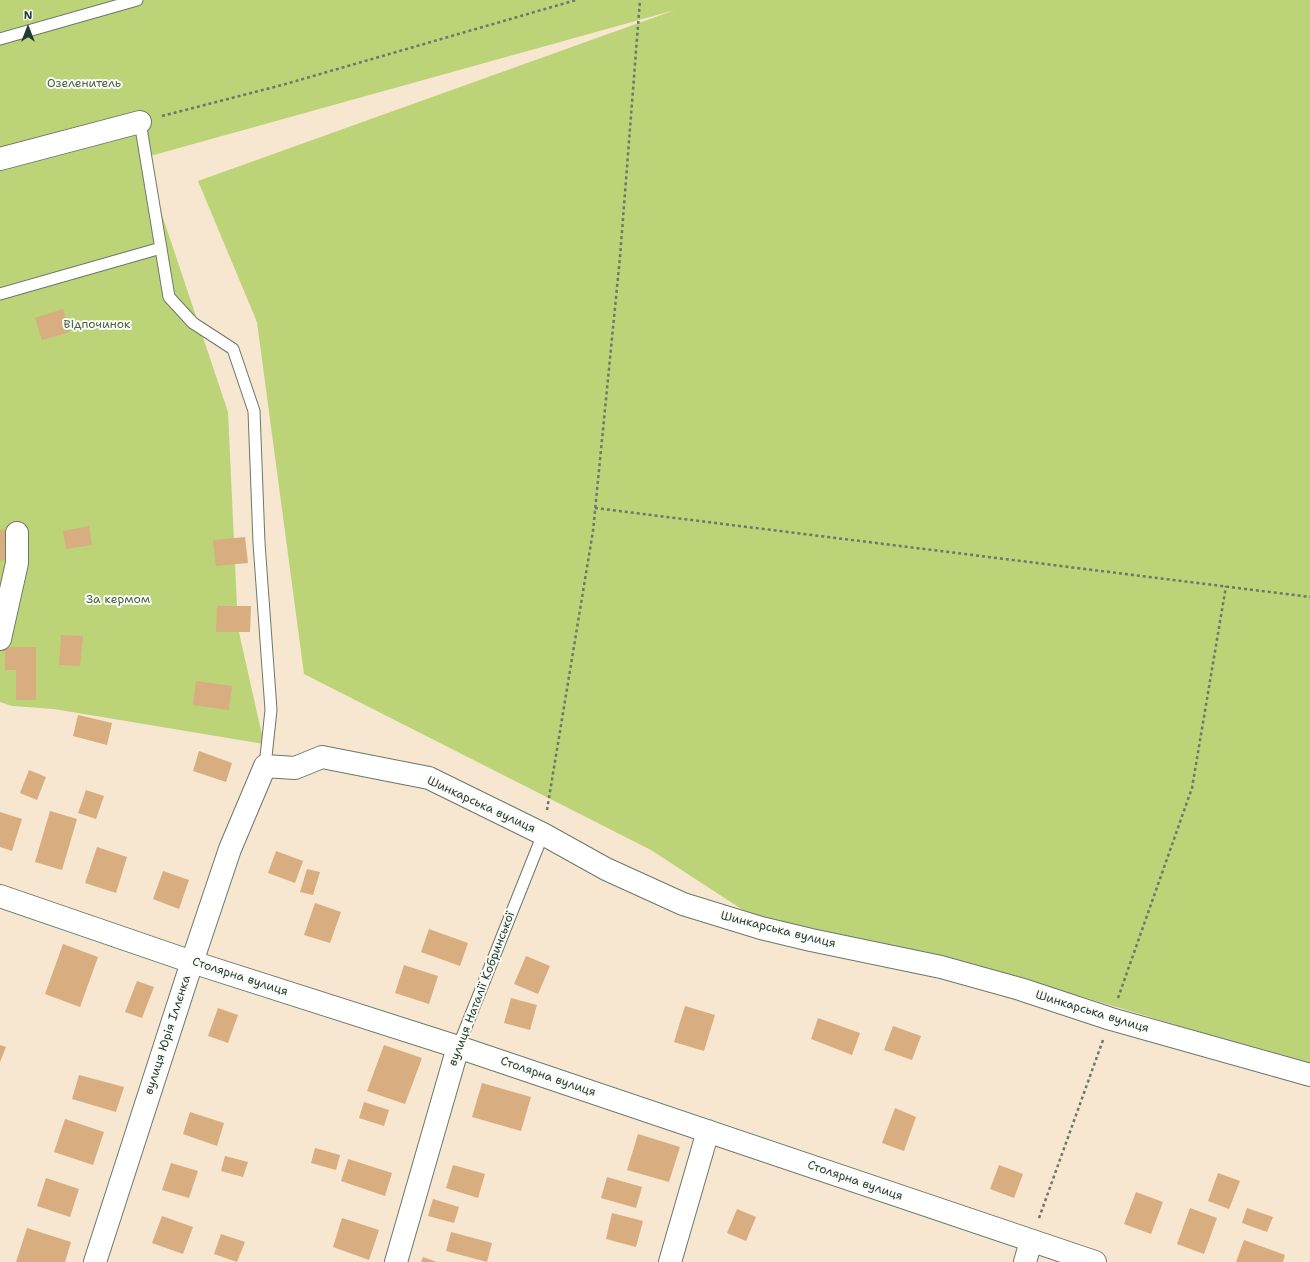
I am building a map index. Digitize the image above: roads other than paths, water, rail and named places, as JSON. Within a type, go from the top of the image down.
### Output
[{"type":"street","points":[[0,159],[140,122]]},
{"type":"street","points":[[0,639],[17,563],[17,533]]},
{"type":"street","name":"Шинкарська вулиця","points":[[264,766],[295,768],[322,757],[429,778],[543,834],[606,869],[683,904],[761,928],[810,940],[941,967],[1020,989],[1111,1019],[1310,1076]]},
{"type":"street","name":"вулиця Юрія Іллєнка","points":[[95,1262],[230,849],[264,766]]},
{"type":"street","name":"Столярна вулиця","points":[[0,896],[192,962],[458,1046],[1095,1262]]},
{"type":"street","name":"вулиця Наталії Кобринської","points":[[396,1262],[458,1046]]},
{"type":"street","points":[[670,1262],[708,1131]]},
{"type":"street","points":[[1025,1262],[1031,1241]]},
{"type":"lane","points":[[0,39],[137,0]]},
{"type":"lane","points":[[140,122],[169,297],[194,323],[233,349],[254,411],[259,543],[271,710],[264,766]]},
{"type":"lane","points":[[0,294],[161,248]]},
{"type":"lane","name":"вулиця Наталії Кобринської","points":[[458,1046],[543,834]]},
{"type":"park label","name":"Озеленитель","points":[[84,84]]},
{"type":"park label","name":"Відпочинок","points":[[97,325]]},
{"type":"park label","name":"За кермом","points":[[118,600]]}]
